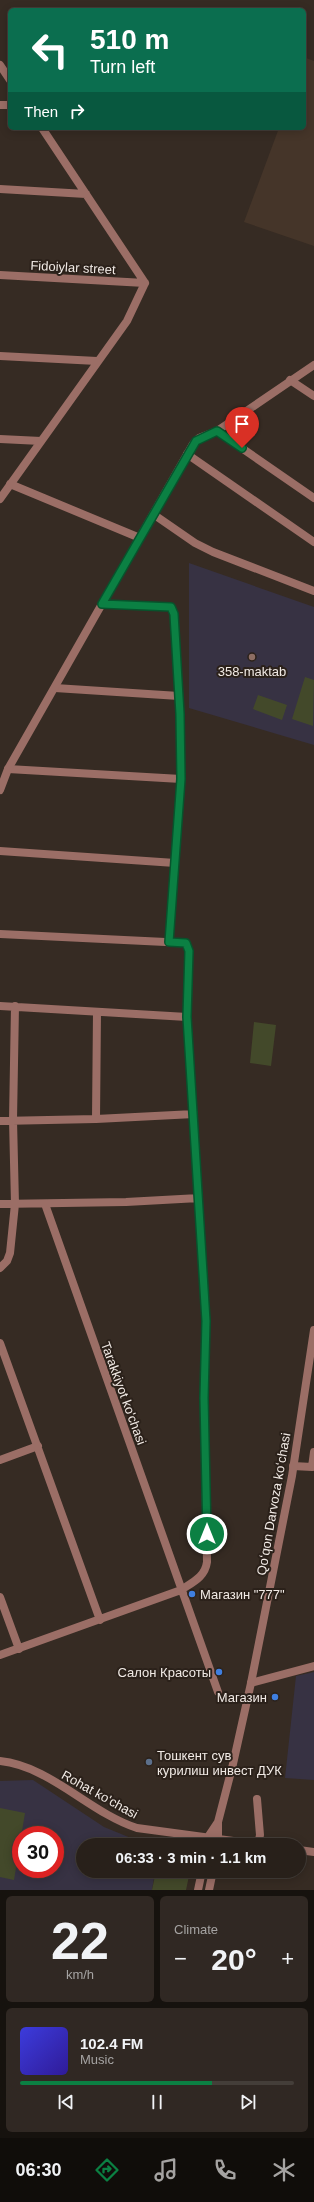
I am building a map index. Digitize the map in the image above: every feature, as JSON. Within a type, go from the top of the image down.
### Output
[{"type":"street","points":[[0,65],[8,77]]},
{"type":"street","points":[[0,499],[126,321],[145,283],[43,130]]},
{"type":"street","points":[[0,189],[86,194]]},
{"type":"street","name":"Fidoiylar street","points":[[0,275],[145,283]]},
{"type":"street","points":[[0,356],[97,361]]},
{"type":"street","points":[[0,790],[8,768],[187,454],[199,438],[217,431],[314,365]]},
{"type":"street","points":[[290,380],[314,396]]},
{"type":"street","points":[[217,431],[314,498]]},
{"type":"street","points":[[0,439],[41,441]]},
{"type":"street","points":[[187,454],[314,542]]},
{"type":"street","points":[[10,484],[140,538]]},
{"type":"street","points":[[153,514],[195,543],[213,552],[314,591]]},
{"type":"street","points":[[102,604],[171,607],[174,614],[179,696],[181,779],[169,942]]},
{"type":"street","points":[[54,688],[179,696]]},
{"type":"street","points":[[8,768],[181,779]]},
{"type":"street","points":[[0,851],[174,863]]},
{"type":"street","points":[[0,934],[186,943],[189,951],[187,1017],[206,1321],[204,1398],[207,1562],[206,1571],[201,1577],[181,1590],[0,1655]]},
{"type":"street","points":[[0,1006],[187,1017]]},
{"type":"street","points":[[0,1268],[7,1261],[10,1253],[15,1204],[13,1120],[15,1006]]},
{"type":"street","points":[[96,1119],[97,1012]]},
{"type":"street","points":[[0,1121],[96,1119],[194,1114]]},
{"type":"street","points":[[0,1204],[126,1202],[199,1198]]},
{"type":"street","name":"Tarakkiyot ko'chasi","points":[[45,1204],[218,1692]]},
{"type":"street","name":"Qoʻqon Darvoza koʻchasi","points":[[219,1838],[218,1822],[251,1683],[293,1466],[314,1330]]},
{"type":"street","points":[[0,1344],[100,1620]]},
{"type":"street","points":[[0,1460],[38,1446]]},
{"type":"street","points":[[293,1466],[312,1467],[314,1452]]},
{"type":"street","points":[[0,1596],[19,1649]]},
{"type":"street","points":[[251,1683],[314,1666]]},
{"type":"street","name":"Rohat ko'chasi","points":[[0,1761],[17,1764],[36,1771],[127,1825],[148,1831],[189,1838]]},
{"type":"street","points":[[257,1799],[260,1838]]},
{"type":"street","name":"Qoʻqon Darvoza koʻchasi","points":[[209,1838],[218,1822]]},
{"type":"street","points":[[198,1890],[201,1878]]},
{"type":"street","points":[[209,1890],[212,1878]]},
{"type":"shaded area","points":[[306,58],[314,61],[314,246],[244,222],[278,130],[306,130]]},
{"type":"shaded area","name":"358-maktab","points":[[189,563],[314,607],[314,745],[189,708]]},
{"type":"shaded area","points":[[314,1672],[314,1780],[285,1778],[296,1676]]},
{"type":"shaded area","points":[[33,1780],[104,1827],[131,1838],[76,1838],[76,1878],[154,1878],[152,1890],[0,1890],[0,1781]]},
{"type":"green space","points":[[305,677],[314,680],[313,726],[292,719]]},
{"type":"green space","points":[[258,695],[287,705],[282,720],[253,709]]},
{"type":"green space","points":[[254,1022],[276,1025],[271,1066],[250,1063]]},
{"type":"green space","points":[[0,1808],[25,1813],[23,1826],[12,1826],[12,1878],[14,1878],[14,1880],[0,1877]]},
{"type":"green space","points":[[155,1878],[189,1878],[186,1890],[152,1890]]},
{"type":"place","name":"358-maktab","points":[[252,657]]},
{"type":"place","name":"Магазин \"777\"","points":[[192,1594]]},
{"type":"place","name":"Салон Красоты","points":[[219,1672]]},
{"type":"place","name":"Магазин","points":[[275,1697]]},
{"type":"place","name":"Тошкент сув курилиш инвест ДУК","points":[[149,1762]]},
{"type":"route","points":[[207,1534],[206,1422],[204,1398],[207,1366],[206,1321],[187,1017],[189,951],[186,943],[169,942],[181,779],[180,714],[174,614],[171,607],[102,604],[193,444],[204,435],[217,431],[242,448]]}]
